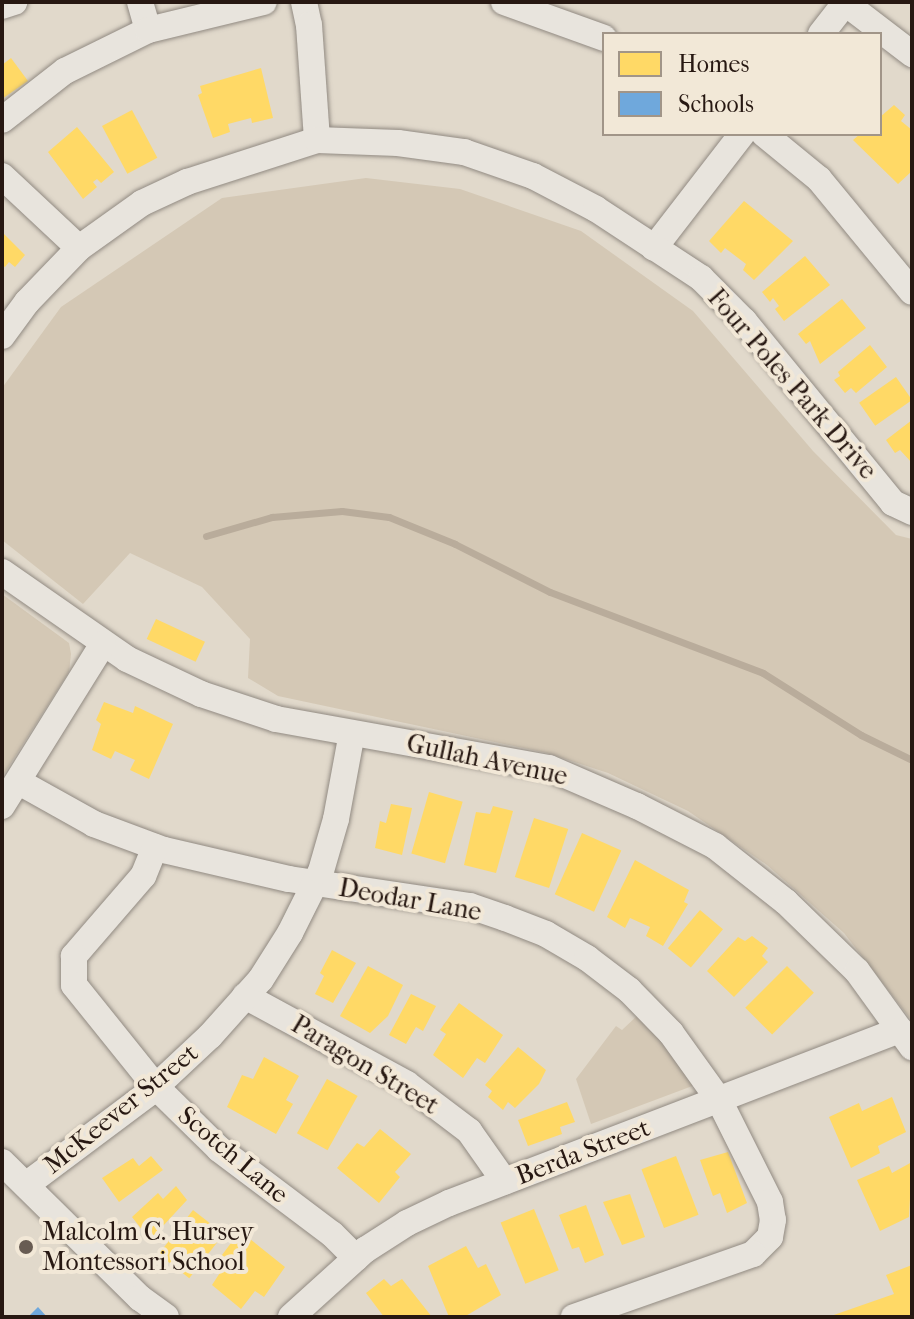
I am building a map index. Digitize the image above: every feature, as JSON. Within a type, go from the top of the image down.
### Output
[{"type":"street","points":[[2,6],[14,2]]},
{"type":"street","points":[[140,2],[148,30]]},
{"type":"street","points":[[2,120],[65,71],[148,30],[264,2]]},
{"type":"street","points":[[304,2],[309,25],[317,140]]},
{"type":"street","points":[[504,2],[602,37]]},
{"type":"street","points":[[822,32],[845,2],[912,54]]},
{"type":"street","points":[[654,248],[740,136]]},
{"type":"street","points":[[766,136],[819,179],[912,292]]},
{"type":"street","name":"Four Poles Park Drive","points":[[2,336],[27,302],[79,248],[142,203],[248,160],[317,140],[398,143],[464,152],[533,176],[596,209],[701,278],[744,321],[893,503],[909,511]]},
{"type":"street","points":[[2,176],[79,248]]},
{"type":"street","name":"Gullah Avenue","points":[[2,572],[103,644],[201,694],[276,719],[549,768],[637,806],[715,846],[786,902],[857,971],[906,1039]]},
{"type":"street","points":[[2,806],[103,644]]},
{"type":"street","name":"McKeever Street","points":[[26,1185],[156,1087],[210,1036],[245,996],[290,933],[315,884],[336,819],[352,733]]},
{"type":"street","name":"Deodar Lane","points":[[19,782],[94,824],[155,847],[224,866],[315,884],[470,906],[546,934],[587,958],[629,990],[671,1033],[719,1100],[770,1202],[773,1220],[770,1237],[753,1254],[574,1317]]},
{"type":"street","name":"Scotch Lane","points":[[155,847],[143,876],[74,956],[71,969],[74,985],[84,1003],[156,1087],[219,1149],[332,1234],[356,1258]]},
{"type":"street","name":"Paragon Street","points":[[245,996],[407,1084],[469,1131],[505,1182]]},
{"type":"street","name":"Berda Street","points":[[291,1317],[356,1258],[407,1223],[719,1100],[906,1039]]},
{"type":"street","points":[[2,1162],[144,1301],[166,1317]]},
{"type":"shaded area","points":[[366,178],[460,189],[581,231],[693,311],[813,451],[896,535],[912,539],[912,1021],[844,933],[767,865],[688,811],[608,773],[547,753],[278,696],[248,678],[250,639],[202,587],[130,553],[83,604],[2,540],[2,388],[61,307],[222,198]]},
{"type":"shaded area","points":[[2,594],[69,643],[71,654],[69,672],[2,777]]},
{"type":"shaded area","points":[[639,1014],[645,1016],[695,1085],[591,1124],[576,1079],[616,1026],[622,1030]]},
{"type":"building: Homes","points":[[11,58],[28,81],[2,99],[2,65]]},
{"type":"building: Homes","points":[[261,68],[273,118],[252,123],[251,118],[228,124],[230,132],[213,138],[198,95],[202,93],[200,86]]},
{"type":"building: Homes","points":[[894,105],[905,115],[901,121],[912,130],[912,171],[898,184],[853,140],[858,136],[882,136],[882,115]]},
{"type":"building: Homes","points":[[132,110],[157,158],[127,174],[102,126]]},
{"type":"building: Homes","points":[[77,127],[114,172],[101,183],[97,179],[93,182],[97,187],[83,199],[48,152]]},
{"type":"building: Homes","points":[[744,201],[793,241],[754,280],[743,270],[746,264],[725,248],[721,253],[709,241]]},
{"type":"building: Homes","points":[[2,232],[25,255],[15,267],[9,262],[5,267],[2,265]]},
{"type":"building: Homes","points":[[805,256],[830,285],[784,321],[775,309],[779,306],[773,298],[770,302],[762,292]]},
{"type":"building: Homes","points":[[842,299],[866,328],[820,364],[810,341],[806,344],[798,334]]},
{"type":"building: Homes","points":[[870,345],[887,367],[856,393],[851,388],[845,393],[834,380],[840,376],[838,372]]},
{"type":"building: Homes","points":[[896,377],[912,400],[875,426],[859,403]]},
{"type":"building: Homes","points":[[912,420],[912,463],[900,450],[895,453],[886,440]]},
{"type":"building: Homes","points":[[156,619],[205,642],[196,662],[147,639]]},
{"type":"building: Homes","points":[[104,702],[133,713],[135,706],[173,724],[149,779],[130,770],[135,760],[115,751],[111,759],[92,750],[101,724],[96,720]]},
{"type":"building: Homes","points":[[429,792],[463,802],[445,863],[411,854]]},
{"type":"building: Homes","points":[[391,804],[412,808],[402,855],[375,848],[380,821],[386,823]]},
{"type":"building: Homes","points":[[493,806],[513,811],[496,873],[464,865],[476,812],[490,814]]},
{"type":"building: Homes","points":[[534,818],[568,829],[549,888],[515,877]]},
{"type":"building: Homes","points":[[582,833],[621,850],[594,912],[555,894]]},
{"type":"building: Homes","points":[[635,860],[689,890],[684,902],[688,904],[663,946],[646,936],[650,927],[630,918],[625,928],[607,917]]},
{"type":"building: Homes","points":[[700,910],[723,929],[691,968],[668,948]]},
{"type":"building: Homes","points":[[752,936],[768,948],[762,956],[768,962],[734,997],[707,971],[738,937],[745,941]]},
{"type":"building: Homes","points":[[332,950],[356,963],[333,1003],[315,994],[324,976],[320,973]]},
{"type":"building: Homes","points":[[368,966],[403,985],[388,1016],[370,1033],[340,1016]]},
{"type":"building: Homes","points":[[787,966],[814,993],[772,1035],[745,1008]]},
{"type":"building: Homes","points":[[411,994],[436,1006],[423,1031],[416,1027],[406,1044],[389,1035]]},
{"type":"building: Homes","points":[[459,1003],[503,1035],[485,1063],[477,1058],[463,1078],[433,1055],[446,1034],[440,1030]]},
{"type":"building: Homes","points":[[518,1047],[546,1070],[539,1084],[515,1108],[508,1102],[503,1110],[488,1097],[492,1091],[485,1085]]},
{"type":"building: Homes","points":[[264,1057],[299,1076],[286,1100],[293,1104],[276,1134],[227,1107],[242,1075],[253,1079]]},
{"type":"building: Homes","points":[[327,1079],[358,1096],[328,1150],[297,1133]]},
{"type":"building: Homes","points":[[892,1097],[906,1132],[878,1146],[880,1153],[851,1168],[829,1117],[859,1103],[862,1111]]},
{"type":"building: Homes","points":[[567,1102],[575,1122],[560,1127],[562,1134],[528,1146],[518,1120]]},
{"type":"building: Homes","points":[[380,1129],[411,1154],[395,1172],[400,1177],[379,1203],[337,1168],[357,1143],[364,1147]]},
{"type":"building: Homes","points":[[728,1152],[747,1203],[727,1213],[720,1193],[713,1196],[700,1160]]},
{"type":"building: Homes","points":[[151,1156],[163,1170],[119,1202],[102,1178],[133,1158],[139,1166]]},
{"type":"building: Homes","points":[[676,1156],[699,1215],[664,1228],[641,1169]]},
{"type":"building: Homes","points":[[912,1162],[909,1217],[880,1231],[857,1180],[889,1166],[892,1173]]},
{"type":"building: Homes","points":[[176,1186],[187,1200],[150,1240],[132,1217],[158,1193],[163,1199]]},
{"type":"building: Homes","points":[[630,1194],[645,1237],[622,1245],[603,1202]]},
{"type":"building: Homes","points":[[586,1205],[604,1255],[585,1263],[579,1247],[572,1249],[559,1215]]},
{"type":"building: Homes","points":[[534,1209],[559,1270],[525,1284],[501,1222]]},
{"type":"building: Homes","points":[[193,1210],[224,1234],[189,1278],[159,1254]]},
{"type":"building: Homes","points":[[240,1231],[285,1267],[264,1297],[255,1291],[241,1309],[212,1285],[225,1265],[219,1259]]},
{"type":"building: Homes","points":[[466,1246],[478,1268],[486,1264],[501,1295],[464,1317],[449,1317],[428,1266]]},
{"type":"building: Homes","points":[[912,1265],[912,1317],[828,1317],[894,1294],[886,1275]]},
{"type":"building: Homes","points":[[384,1279],[391,1286],[402,1279],[432,1317],[384,1317],[366,1293]]},
{"type":"building: Schools","points":[[38,1307],[47,1317],[28,1317]]},
{"type":"waterway","points":[[206,536],[272,517],[342,511],[389,517],[455,544],[550,592],[763,673],[861,735],[912,760]]},
{"type":"place","name":"Malcolm C. Hursey Montessori School","points":[[26,1247]]}]
